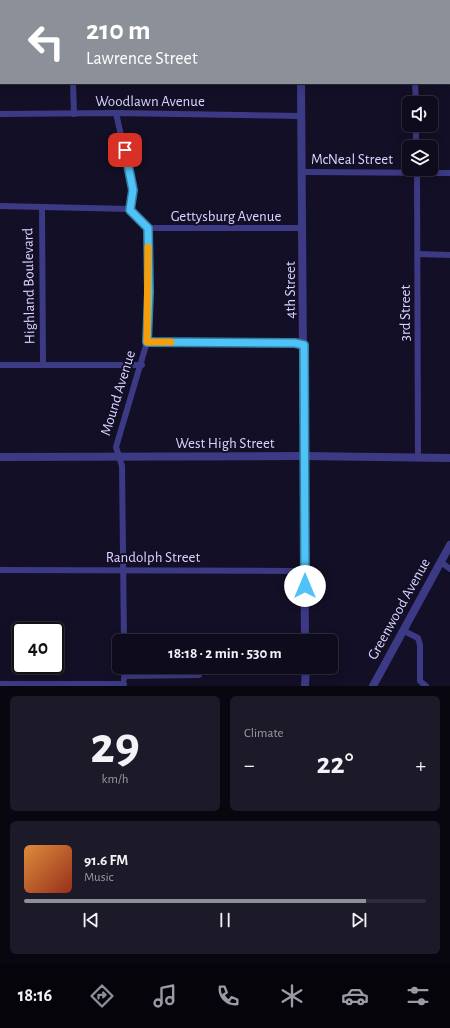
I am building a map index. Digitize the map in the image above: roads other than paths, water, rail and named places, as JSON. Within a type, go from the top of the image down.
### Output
[{"type":"street","points":[[79,0],[301,0]]},
{"type":"street","points":[[73,84],[74,114]]},
{"type":"street","name":"4th Street","points":[[301,84],[303,172],[305,634]]},
{"type":"street","points":[[415,84],[416,96]]},
{"type":"street","points":[[116,113],[133,190],[130,210]]},
{"type":"street","name":"Woodlawn Avenue","points":[[0,114],[116,113],[301,116]]},
{"type":"street","name":"McNeal Street","points":[[303,172],[402,171]]},
{"type":"street","name":"McNeal Street","points":[[438,172],[450,173]]},
{"type":"street","name":"3rd Street","points":[[417,176],[418,458]]},
{"type":"street","points":[[0,206],[130,210],[148,228]]},
{"type":"street","name":"Highland Boulevard","points":[[42,207],[43,364]]},
{"type":"street","name":"Gettysburg Avenue","points":[[148,228],[303,228]]},
{"type":"street","name":"Mound Avenue","points":[[124,634],[122,466],[116,447],[142,365],[147,342],[149,316],[148,228]]},
{"type":"street","points":[[418,254],[450,256]]},
{"type":"street","points":[[147,342],[295,343],[304,345]]},
{"type":"street","points":[[0,365],[142,365]]},
{"type":"street","name":"West High Street","points":[[0,457],[304,456],[450,458]]},
{"type":"street","name":"Greenwood Avenue","points":[[373,686],[450,545]]},
{"type":"street","points":[[441,562],[450,570]]},
{"type":"street","name":"Randolph Street","points":[[0,570],[296,571],[305,573]]},
{"type":"street","points":[[404,631],[418,638],[420,645],[420,681],[425,686]]},
{"type":"street","points":[[306,674],[306,686]]},
{"type":"street","points":[[0,684],[124,685],[125,676],[199,675]]}]
